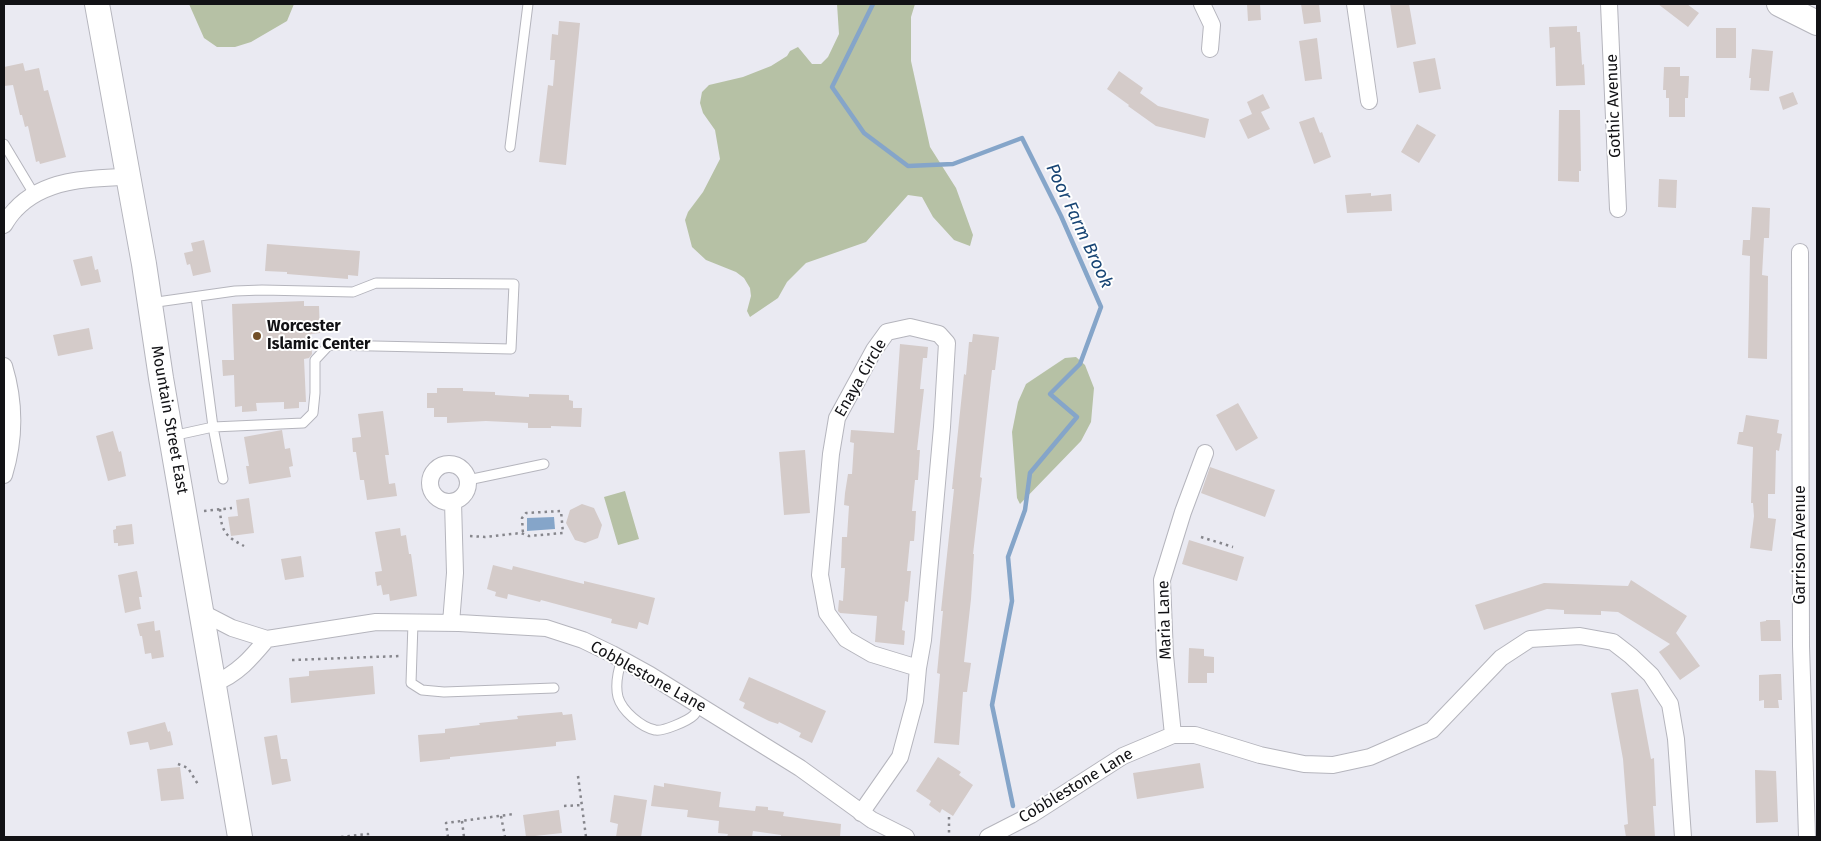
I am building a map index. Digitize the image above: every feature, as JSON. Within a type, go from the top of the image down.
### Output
[{"type":"main road","name":"Mountain Street East","points":[[97,4],[150,303],[171,437],[240,837]]},
{"type":"main road","points":[[1779,4],[1817,23]]},
{"type":"street","points":[[1202,4],[1212,25],[1210,49]]},
{"type":"street","points":[[1355,4],[1369,101]]},
{"type":"street","name":"Gothic Avenue","points":[[1609,4],[1618,209]]},
{"type":"street","points":[[4,226],[15,209],[34,194],[59,184],[86,178],[127,177]]},
{"type":"street","name":"Garrison Avenue","points":[[1800,252],[1801,646],[1807,837]]},
{"type":"street","name":"Enaya Circle","points":[[861,813],[900,757],[915,701],[923,640],[942,427],[947,343],[939,334],[910,327],[887,332],[874,350],[837,418],[831,454],[820,575],[827,613],[846,639],[872,654],[918,668]]},
{"type":"street","points":[[4,366],[13,421],[9,460],[4,475]]},
{"type":"street","name":"Maria Lane","points":[[1173,735],[1165,646],[1162,580],[1183,512],[1205,452]]},
{"type":"street","points":[[442,465],[456,465],[465,472],[468,480],[468,488],[465,494],[459,500],[453,502],[441,501],[432,492],[430,481],[434,470],[442,465]]},
{"type":"street","points":[[451,623],[455,574],[453,502]]},
{"type":"street","name":"Cobblestone Lane","points":[[201,612],[232,628],[267,639],[376,622],[451,623],[546,628],[583,640],[622,659],[800,768],[861,813],[879,832],[906,837]]},
{"type":"street","name":"Cobblestone Lane","points":[[988,837],[1030,814],[1123,756],[1173,735],[1195,735],[1260,755],[1304,764],[1333,765],[1370,757],[1432,730],[1500,658],[1530,639],[1580,636],[1613,642],[1651,675],[1670,704],[1676,739],[1683,837]]},
{"type":"street","points":[[214,683],[225,679],[243,666],[267,639]]},
{"type":"lane","points":[[510,147],[528,4]]},
{"type":"lane","points":[[4,144],[34,194]]},
{"type":"lane","points":[[150,303],[235,291],[353,292],[376,283],[514,284],[511,349],[329,345],[315,360],[313,413],[303,423],[213,427],[171,437]]},
{"type":"lane","points":[[196,297],[213,427],[223,479]]},
{"type":"lane","points":[[468,480],[544,464]]},
{"type":"lane","points":[[413,623],[411,683],[422,690],[444,692],[554,688]]},
{"type":"lane","points":[[622,659],[617,676],[618,698],[635,720],[655,730],[669,728],[694,715],[699,705]]},
{"type":"path","points":[[184,514],[232,508]]},
{"type":"path","points":[[220,509],[222,528],[230,538],[244,546]]},
{"type":"path","points":[[454,536],[485,537],[523,534],[529,536],[563,533],[561,511],[526,513],[522,518],[523,534]]},
{"type":"path","points":[[1201,537],[1233,547]]},
{"type":"path","points":[[292,660],[412,655]]},
{"type":"path","points":[[178,764],[188,768],[199,786]]},
{"type":"path","points":[[578,776],[586,837]]},
{"type":"path","points":[[564,806],[582,805]]},
{"type":"path","points":[[448,837],[446,823],[514,814]]},
{"type":"path","points":[[501,816],[505,837]]},
{"type":"path","points":[[949,817],[949,834]]},
{"type":"path","points":[[462,821],[464,837]]},
{"type":"path","points":[[342,837],[368,834],[368,837]]},
{"type":"green space","points":[[189,4],[294,4],[287,21],[251,42],[235,47],[217,47],[204,38]]},
{"type":"green space","points":[[837,4],[915,4],[911,17],[911,61],[930,147],[956,188],[973,235],[970,246],[954,240],[933,217],[922,197],[908,195],[866,242],[806,263],[787,282],[778,298],[750,317],[747,311],[751,296],[750,288],[744,278],[736,272],[706,260],[692,247],[685,220],[688,212],[703,192],[720,159],[715,130],[703,113],[700,103],[702,92],[709,85],[743,77],[771,66],[798,47],[812,64],[821,64],[828,57],[839,34]]},
{"type":"green space","points":[[1076,357],[1085,365],[1094,388],[1091,422],[1081,441],[1020,504],[1017,498],[1012,432],[1018,402],[1026,384],[1065,358]]},
{"type":"green space","points":[[625,491],[639,539],[618,545],[604,497]]},
{"type":"water","points":[[554,517],[555,529],[527,531],[527,518]]},
{"type":"building","points":[[1247,4],[1260,4],[1261,20],[1248,21]]},
{"type":"building","points":[[1301,4],[1319,4],[1321,22],[1304,24]]},
{"type":"building","points":[[1390,4],[1409,4],[1416,44],[1397,48]]},
{"type":"building","points":[[1658,4],[1687,4],[1699,13],[1688,27]]},
{"type":"building","points":[[559,21],[580,23],[566,165],[539,162],[548,85],[553,86],[555,60],[550,60],[552,34],[558,35]]},
{"type":"building","points":[[1577,26],[1577,32],[1580,32],[1585,85],[1556,86],[1555,47],[1550,48],[1549,27]]},
{"type":"building","points":[[1716,28],[1736,28],[1736,58],[1716,58]]},
{"type":"building","points":[[1317,38],[1322,79],[1305,81],[1299,41]]},
{"type":"building","points":[[1752,49],[1773,51],[1769,91],[1750,90],[1751,78],[1749,78]]},
{"type":"building","points":[[1435,58],[1441,89],[1419,93],[1413,62]]},
{"type":"building","points":[[23,63],[25,71],[39,68],[44,91],[48,90],[66,157],[40,164],[39,161],[36,162],[28,126],[25,127],[22,115],[20,115],[13,85],[4,86],[4,67]]},
{"type":"building","points":[[1664,67],[1680,67],[1680,76],[1689,76],[1688,98],[1685,98],[1685,117],[1669,117],[1669,98],[1666,98],[1666,90],[1663,90]]},
{"type":"building","points":[[1119,71],[1143,88],[1140,93],[1158,106],[1209,119],[1205,138],[1156,126],[1128,106],[1107,89]]},
{"type":"building","points":[[1793,92],[1798,104],[1783,110],[1779,97]]},
{"type":"building","points":[[1263,94],[1270,108],[1261,112],[1270,129],[1248,139],[1239,120],[1252,114],[1247,102]]},
{"type":"building","points":[[1559,110],[1580,110],[1581,171],[1579,171],[1579,182],[1558,181]]},
{"type":"building","points":[[1314,117],[1331,157],[1314,164],[1299,122]]},
{"type":"building","points":[[1417,124],[1436,135],[1419,163],[1401,152]]},
{"type":"building","points":[[1659,179],[1677,180],[1676,208],[1658,207]]},
{"type":"building","points":[[1371,193],[1371,196],[1391,194],[1392,211],[1347,213],[1345,195]]},
{"type":"building","points":[[1752,207],[1770,208],[1769,238],[1764,238],[1762,275],[1768,276],[1767,359],[1748,358],[1750,256],[1742,255],[1743,240],[1750,240]]},
{"type":"building","points":[[204,240],[211,272],[193,276],[190,264],[187,265],[184,253],[193,251],[191,243]]},
{"type":"building","points":[[267,244],[360,251],[358,276],[348,275],[348,279],[265,271]]},
{"type":"building","points":[[92,256],[95,270],[98,269],[101,282],[81,286],[73,260]]},
{"type":"building","points":[[304,301],[304,306],[319,306],[320,333],[311,334],[312,354],[309,358],[304,359],[306,402],[299,402],[299,408],[284,409],[284,402],[256,403],[257,411],[242,412],[242,406],[235,407],[234,375],[223,376],[222,360],[234,360],[232,304]]},
{"type":"building","points":[[89,328],[93,349],[58,356],[53,335]]},
{"type":"building","points":[[973,334],[999,337],[995,370],[992,370],[980,477],[982,478],[973,554],[971,599],[964,662],[971,663],[967,692],[963,692],[959,745],[934,743],[940,674],[937,673],[943,611],[941,611],[954,489],[952,489],[964,374],[966,375],[969,342],[972,342]]},
{"type":"building","points":[[900,344],[928,347],[927,358],[923,358],[920,389],[924,389],[917,450],[920,450],[918,480],[915,480],[912,511],[916,511],[914,541],[910,541],[907,571],[911,571],[908,602],[905,601],[902,630],[905,631],[904,645],[875,642],[877,616],[840,613],[838,611],[839,600],[843,601],[845,568],[841,568],[842,537],[847,537],[849,506],[844,505],[848,474],[852,474],[854,443],[850,442],[851,430],[894,433]]},
{"type":"building","points":[[437,388],[463,388],[463,391],[495,392],[495,395],[529,397],[529,394],[569,395],[569,400],[573,401],[573,408],[582,408],[581,427],[551,426],[551,428],[528,428],[528,423],[486,421],[447,423],[447,417],[434,417],[434,408],[427,408],[427,393],[437,393]]},
{"type":"building","points":[[1238,403],[1258,438],[1236,451],[1216,415]]},
{"type":"building","points":[[383,411],[389,455],[385,455],[389,484],[395,483],[397,496],[367,500],[364,480],[360,480],[356,452],[353,452],[352,438],[361,437],[358,414]]},
{"type":"building","points":[[1746,415],[1779,420],[1777,433],[1782,434],[1779,451],[1776,450],[1775,494],[1768,494],[1768,518],[1776,519],[1772,551],[1750,548],[1754,516],[1753,503],[1751,503],[1753,447],[1737,444],[1739,432],[1743,432]]},
{"type":"building","points":[[282,430],[285,449],[290,448],[293,466],[289,467],[291,477],[249,484],[246,466],[249,466],[244,437]]},
{"type":"building","points":[[113,431],[119,452],[121,451],[126,476],[108,481],[96,436]]},
{"type":"building","points":[[805,450],[810,513],[784,515],[779,452]]},
{"type":"building","points":[[1210,467],[1275,490],[1265,517],[1201,493]]},
{"type":"building","points":[[249,498],[254,533],[231,536],[228,517],[238,516],[236,500]]},
{"type":"building","points":[[582,504],[594,508],[602,525],[598,538],[585,543],[575,540],[566,523],[570,510]]},
{"type":"building","points":[[132,524],[134,544],[118,546],[118,543],[114,543],[113,530],[116,529],[116,526]]},
{"type":"building","points":[[400,528],[401,536],[406,535],[409,554],[411,554],[417,596],[390,601],[389,594],[383,595],[381,585],[377,586],[375,572],[382,571],[375,532]]},
{"type":"building","points":[[1189,540],[1244,557],[1237,581],[1182,564]]},
{"type":"building","points":[[301,556],[304,577],[285,580],[281,559]]},
{"type":"building","points":[[493,565],[512,570],[513,566],[584,584],[584,581],[655,598],[648,625],[639,622],[637,629],[611,623],[612,619],[541,600],[540,602],[508,594],[507,599],[495,596],[496,592],[487,589]]},
{"type":"building","points":[[137,571],[142,597],[139,597],[141,609],[125,613],[118,575]]},
{"type":"building","points":[[1631,580],[1687,616],[1676,633],[1700,666],[1680,680],[1659,652],[1670,644],[1618,612],[1601,611],[1601,615],[1564,614],[1564,610],[1547,609],[1484,630],[1475,605],[1544,583],[1628,586]]},
{"type":"building","points":[[1780,620],[1781,641],[1761,641],[1760,622]]},
{"type":"building","points":[[154,621],[155,631],[160,630],[164,657],[152,659],[151,653],[145,654],[142,636],[140,636],[137,624]]},
{"type":"building","points":[[1189,648],[1204,649],[1204,656],[1214,657],[1214,673],[1207,673],[1207,683],[1188,683]]},
{"type":"building","points":[[373,666],[375,694],[291,703],[289,678],[309,676],[309,671]]},
{"type":"building","points":[[1781,674],[1782,700],[1778,700],[1779,708],[1764,708],[1764,700],[1759,701],[1759,675]]},
{"type":"building","points":[[749,677],[826,711],[812,743],[799,737],[801,733],[779,722],[778,724],[769,721],[743,708],[745,703],[739,700]]},
{"type":"building","points":[[1638,689],[1651,759],[1654,758],[1656,806],[1653,806],[1655,837],[1626,837],[1624,825],[1628,824],[1623,759],[1611,693]]},
{"type":"building","points":[[562,712],[563,715],[572,714],[576,740],[556,742],[556,746],[420,762],[418,735],[445,733],[445,729],[518,719],[517,716]]},
{"type":"building","points":[[165,722],[168,732],[170,731],[173,745],[150,750],[148,742],[130,745],[127,732]]},
{"type":"building","points":[[277,735],[281,759],[287,759],[291,781],[272,785],[264,737]]},
{"type":"building","points":[[938,757],[961,772],[959,775],[973,785],[953,816],[942,809],[940,813],[929,805],[931,801],[916,791]]},
{"type":"building","points":[[1200,763],[1204,788],[1137,799],[1133,773]]},
{"type":"building","points":[[180,767],[184,799],[161,801],[157,769]]},
{"type":"building","points":[[1755,770],[1776,771],[1778,822],[1756,823]]},
{"type":"building","points":[[664,783],[721,792],[719,807],[755,811],[756,806],[768,807],[768,810],[784,812],[783,816],[841,824],[840,837],[781,837],[781,835],[753,831],[752,837],[727,837],[728,834],[718,833],[719,821],[687,817],[688,810],[651,806],[654,785],[664,787]]},
{"type":"building","points":[[614,795],[647,800],[641,837],[616,837],[618,824],[610,822]]},
{"type":"building","points":[[559,810],[562,833],[526,837],[523,815]]},
{"type":"waterway","name":"Poor Farm Brook","points":[[873,4],[832,87],[864,133],[908,166],[953,164],[1022,138],[1061,216],[1101,307],[1080,364],[1050,394],[1077,417],[1030,473],[1025,510],[1008,557],[1012,601],[992,705],[1013,806]]},
{"type":"place","name":"Worcester Islamic Center","points":[[257,336]]}]
